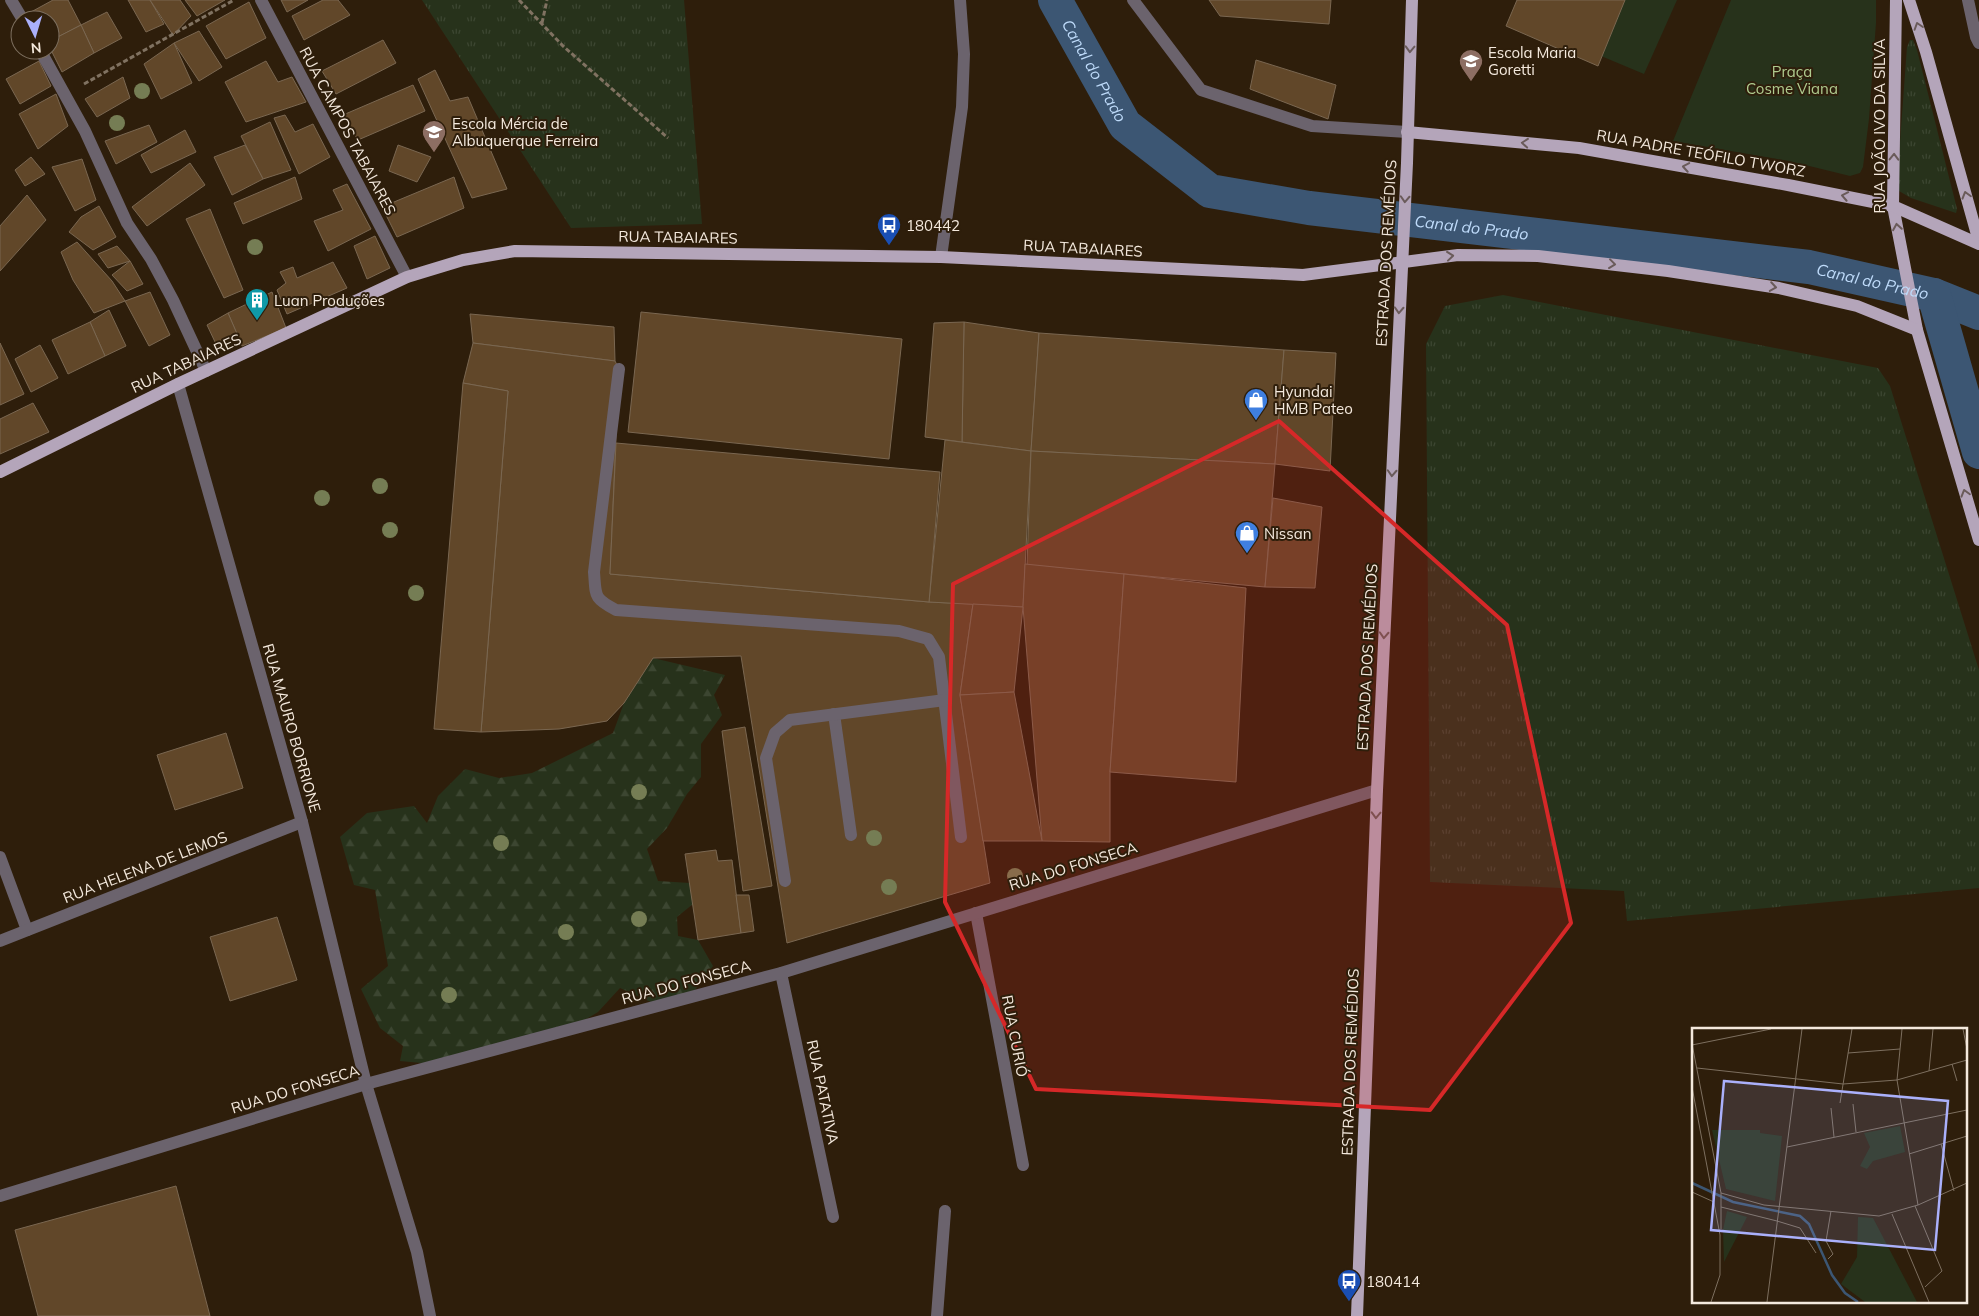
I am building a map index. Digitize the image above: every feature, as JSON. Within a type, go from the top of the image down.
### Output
[{"type":"main road","name":"ESTRADA DOS REMÉDIOS","points":[[1357,1316],[1377,790],[1404,234],[1412,0]]},
{"type":"main road","name":"RUA JOÃO IVO DA SILVA","points":[[1896,0],[1893,206],[1917,330],[1979,540]]},
{"type":"main road","points":[[1909,0],[1926,52],[1979,243]]},
{"type":"main road","name":"RUA PADRE TEÓFILO TWORZ","points":[[1408,132],[1580,148],[1779,183],[1893,206],[1979,243]]},
{"type":"main road","name":"RUA TABAIARES","points":[[0,472],[178,384],[407,277],[463,260],[515,251],[941,256],[1303,276],[1402,262]]},
{"type":"main road","points":[[1402,262],[1458,255],[1538,256],[1668,271],[1779,288],[1857,306],[1917,330]]},
{"type":"street","name":"RUA CAMPOS TABAIARES","points":[[261,0],[407,277]]},
{"type":"street","points":[[941,256],[962,107],[964,54],[960,0]]},
{"type":"street","points":[[1133,0],[1201,90],[1312,126],[1408,132]]},
{"type":"street","points":[[1968,0],[1979,43]]},
{"type":"street","points":[[46,60],[85,131],[127,223],[152,259],[165,284],[206,371]]},
{"type":"street","points":[[619,369],[594,572],[596,595],[601,602],[616,610],[899,631],[928,639],[939,657],[961,837]]},
{"type":"street","name":"RUA MAURO BORRIONE","points":[[178,384],[302,822],[366,1084],[416,1252],[430,1316]]},
{"type":"street","points":[[785,881],[766,758],[775,733],[790,720],[945,700]]},
{"type":"street","points":[[834,714],[851,835]]},
{"type":"street","name":"RUA DO FONSECA","points":[[0,1196],[366,1084],[781,973],[1377,790]]},
{"type":"street","name":"RUA HELENA DE LEMOS","points":[[0,941],[302,822]]},
{"type":"street","points":[[0,857],[27,930]]},
{"type":"street","name":"RUA CURIÓ","points":[[976,913],[1023,1165]]},
{"type":"street","name":"RUA PATATIVA","points":[[781,973],[833,1218]]},
{"type":"street","points":[[937,1316],[945,1212]]},
{"type":"path","points":[[66,94],[234,0]]},
{"type":"path","points":[[519,0],[595,76],[668,138]]},
{"type":"path","points":[[541,23],[547,0]]},
{"type":"highlighted area","points":[[1279,421],[1507,625],[1571,923],[1430,1110],[1036,1089],[945,902],[953,584]]},
{"type":"green space","points":[[422,0],[684,0],[702,224],[571,228]]},
{"type":"green space","points":[[1625,0],[1677,0],[1644,74],[1601,56]]},
{"type":"green space","name":"Praça Cosme Viana","points":[[1731,0],[1876,0],[1869,119],[1863,167],[1860,173],[1850,176],[1789,161],[1673,141]]},
{"type":"green space","points":[[1910,40],[1913,40],[1917,50],[1957,209],[1956,213],[1911,198],[1899,191],[1898,169],[1907,47]]},
{"type":"green space","points":[[1503,295],[1878,368],[1890,386],[1979,670],[1979,888],[1627,921],[1624,891],[1430,882],[1426,344],[1445,306]]},
{"type":"green space","points":[[653,658],[725,675],[714,695],[722,715],[701,744],[701,777],[687,794],[667,828],[647,849],[658,881],[690,883],[693,904],[677,917],[678,936],[698,940],[713,966],[695,990],[655,1004],[620,988],[598,1012],[563,1033],[454,1066],[400,1061],[403,1046],[380,1028],[361,989],[388,966],[375,890],[354,885],[340,837],[367,813],[414,806],[427,823],[438,796],[465,769],[499,778],[532,773],[613,733],[624,703]]},
{"type":"building","points":[[53,0],[68,0],[81,25],[60,36],[60,10],[35,10]]},
{"type":"building","points":[[128,0],[150,0],[164,24],[146,32]]},
{"type":"building","points":[[150,0],[180,0],[191,16],[173,35]]},
{"type":"building","points":[[185,0],[225,0],[197,16]]},
{"type":"building","points":[[281,0],[308,0],[287,12]]},
{"type":"building","points":[[323,0],[338,0],[350,15],[304,40],[292,16]]},
{"type":"building","points":[[1209,0],[1331,0],[1329,24],[1220,16]]},
{"type":"building","points":[[1517,0],[1625,0],[1598,66],[1506,26]]},
{"type":"building","points":[[249,2],[266,38],[226,59],[206,26]]},
{"type":"building","points":[[107,12],[122,38],[94,53],[81,25]]},
{"type":"building","points":[[81,25],[94,53],[62,72],[56,60],[60,60],[60,36]]},
{"type":"building","points":[[199,31],[222,67],[199,81],[174,43]]},
{"type":"building","points":[[383,40],[396,63],[336,94],[322,71]]},
{"type":"building","points":[[174,43],[192,83],[161,99],[144,64]]},
{"type":"building","points":[[1256,60],[1336,85],[1328,119],[1250,89]]},
{"type":"building","points":[[39,61],[51,86],[20,104],[6,79]]},
{"type":"building","points":[[266,61],[278,82],[292,77],[306,102],[246,122],[225,82]]},
{"type":"building","points":[[435,70],[450,101],[468,97],[507,189],[472,198],[418,79]]},
{"type":"building","points":[[123,77],[130,98],[97,117],[85,99]]},
{"type":"building","points":[[413,85],[425,111],[358,140],[343,115]]},
{"type":"building","points":[[56,94],[68,126],[38,149],[19,114]]},
{"type":"building","points":[[285,115],[295,132],[313,124],[330,157],[299,174],[274,118]]},
{"type":"building","points":[[270,122],[291,170],[263,179],[241,136]]},
{"type":"building","points":[[149,125],[157,142],[116,164],[105,141]]},
{"type":"building","points":[[185,130],[196,152],[151,173],[141,155]]},
{"type":"building","points":[[245,145],[263,179],[232,195],[214,157]]},
{"type":"building","points":[[398,145],[431,157],[417,182],[389,171]]},
{"type":"building","points":[[31,157],[45,174],[25,186],[15,170]]},
{"type":"building","points":[[82,159],[96,200],[75,211],[52,167]]},
{"type":"building","points":[[190,163],[205,185],[147,226],[132,207]]},
{"type":"building","points":[[295,177],[302,199],[243,224],[234,203]]},
{"type":"building","points":[[454,177],[464,208],[397,237],[382,207]]},
{"type":"building","points":[[347,184],[371,229],[328,251],[314,221],[343,210],[333,190]]},
{"type":"building","points":[[27,195],[46,220],[0,271],[0,226]]},
{"type":"building","points":[[99,206],[116,237],[93,250],[69,232],[81,217]]},
{"type":"building","points":[[210,209],[243,290],[224,298],[186,219]]},
{"type":"building","points":[[375,236],[390,268],[367,279],[354,246]]},
{"type":"building","points":[[77,242],[112,281],[125,301],[94,313],[73,280],[61,252]]},
{"type":"building","points":[[117,246],[130,261],[108,268],[98,254]]},
{"type":"building","points":[[130,261],[143,284],[127,291],[112,275]]},
{"type":"building","points":[[333,262],[347,288],[287,314],[277,290],[286,283],[280,272],[293,267],[297,278]]},
{"type":"building","points":[[150,292],[170,335],[149,346],[125,301]]},
{"type":"building","name":"Luan Produções","points":[[272,292],[286,328],[242,346],[228,313]]},
{"type":"building","points":[[109,310],[126,346],[105,356],[90,322]]},
{"type":"building","points":[[641,312],[902,339],[889,459],[628,432]]},
{"type":"building","points":[[228,313],[238,336],[216,344],[207,325]]},
{"type":"building","points":[[470,314],[614,327],[615,361],[473,343]]},
{"type":"building","points":[[90,322],[105,356],[68,374],[52,340]]},
{"type":"building","points":[[964,322],[1039,333],[1031,451],[962,442]]},
{"type":"building","points":[[964,322],[962,442],[925,437],[934,323]]},
{"type":"building","points":[[1039,333],[1284,350],[1275,464],[1031,451]]},
{"type":"building","points":[[0,343],[24,394],[0,405]]},
{"type":"building","points":[[473,343],[615,361],[619,369],[610,574],[929,602],[973,604],[960,695],[990,883],[787,943],[741,656],[653,658],[624,703],[607,721],[559,729],[481,732],[508,391],[463,383]]},
{"type":"building","points":[[40,345],[58,378],[31,392],[15,359]]},
{"type":"building","points":[[1284,350],[1336,353],[1330,471],[1275,464]]},
{"type":"building","points":[[463,383],[508,391],[481,732],[434,729]]},
{"type":"building","points":[[33,403],[49,432],[0,454],[0,419]]},
{"type":"building","points":[[945,440],[1031,451],[1023,607],[929,602]]},
{"type":"building","points":[[616,443],[940,472],[929,602],[610,574]]},
{"type":"building","points":[[1031,451],[1275,464],[1265,587],[1027,565]]},
{"type":"building","points":[[1273,498],[1322,507],[1315,588],[1265,587]]},
{"type":"building","points":[[1025,564],[1124,574],[1110,772],[1110,842],[1042,841],[1023,607]]},
{"type":"building","points":[[1124,574],[1246,588],[1236,782],[1110,772]]},
{"type":"building","points":[[973,604],[1023,607],[1014,692],[960,695]]},
{"type":"building","points":[[1014,692],[1042,841],[983,841],[960,695]]},
{"type":"building","points":[[745,727],[772,886],[743,891],[722,731]]},
{"type":"building","points":[[226,733],[243,788],[175,810],[157,755]]},
{"type":"building","points":[[716,850],[718,861],[732,860],[741,933],[698,940],[685,854]]},
{"type":"building","points":[[736,895],[749,895],[754,931],[741,933]]},
{"type":"building","points":[[277,917],[297,980],[230,1001],[210,937]]},
{"type":"building","points":[[176,1186],[210,1316],[38,1316],[15,1230]]},
{"type":"waterway","name":"Canal do Prado","points":[[1055,0],[1125,125],[1210,191],[1309,208],[1809,267],[1934,295],[1979,313]]},
{"type":"waterway","points":[[1934,295],[1979,452]]},
{"type":"place","name":"Escola Maria Goretti","points":[[1471,82]]},
{"type":"place","name":"Escola Mércia de Albuquerque Ferreira","points":[[434,153]]},
{"type":"place","name":"180442","points":[[889,246]]},
{"type":"place","name":"Luan Produções","points":[[257,321]]},
{"type":"place","name":"Hyundai HMB Pateo","points":[[1256,421]]},
{"type":"place","name":"Nissan","points":[[1247,554]]},
{"type":"place","name":"180414","points":[[1349,1302]]}]
